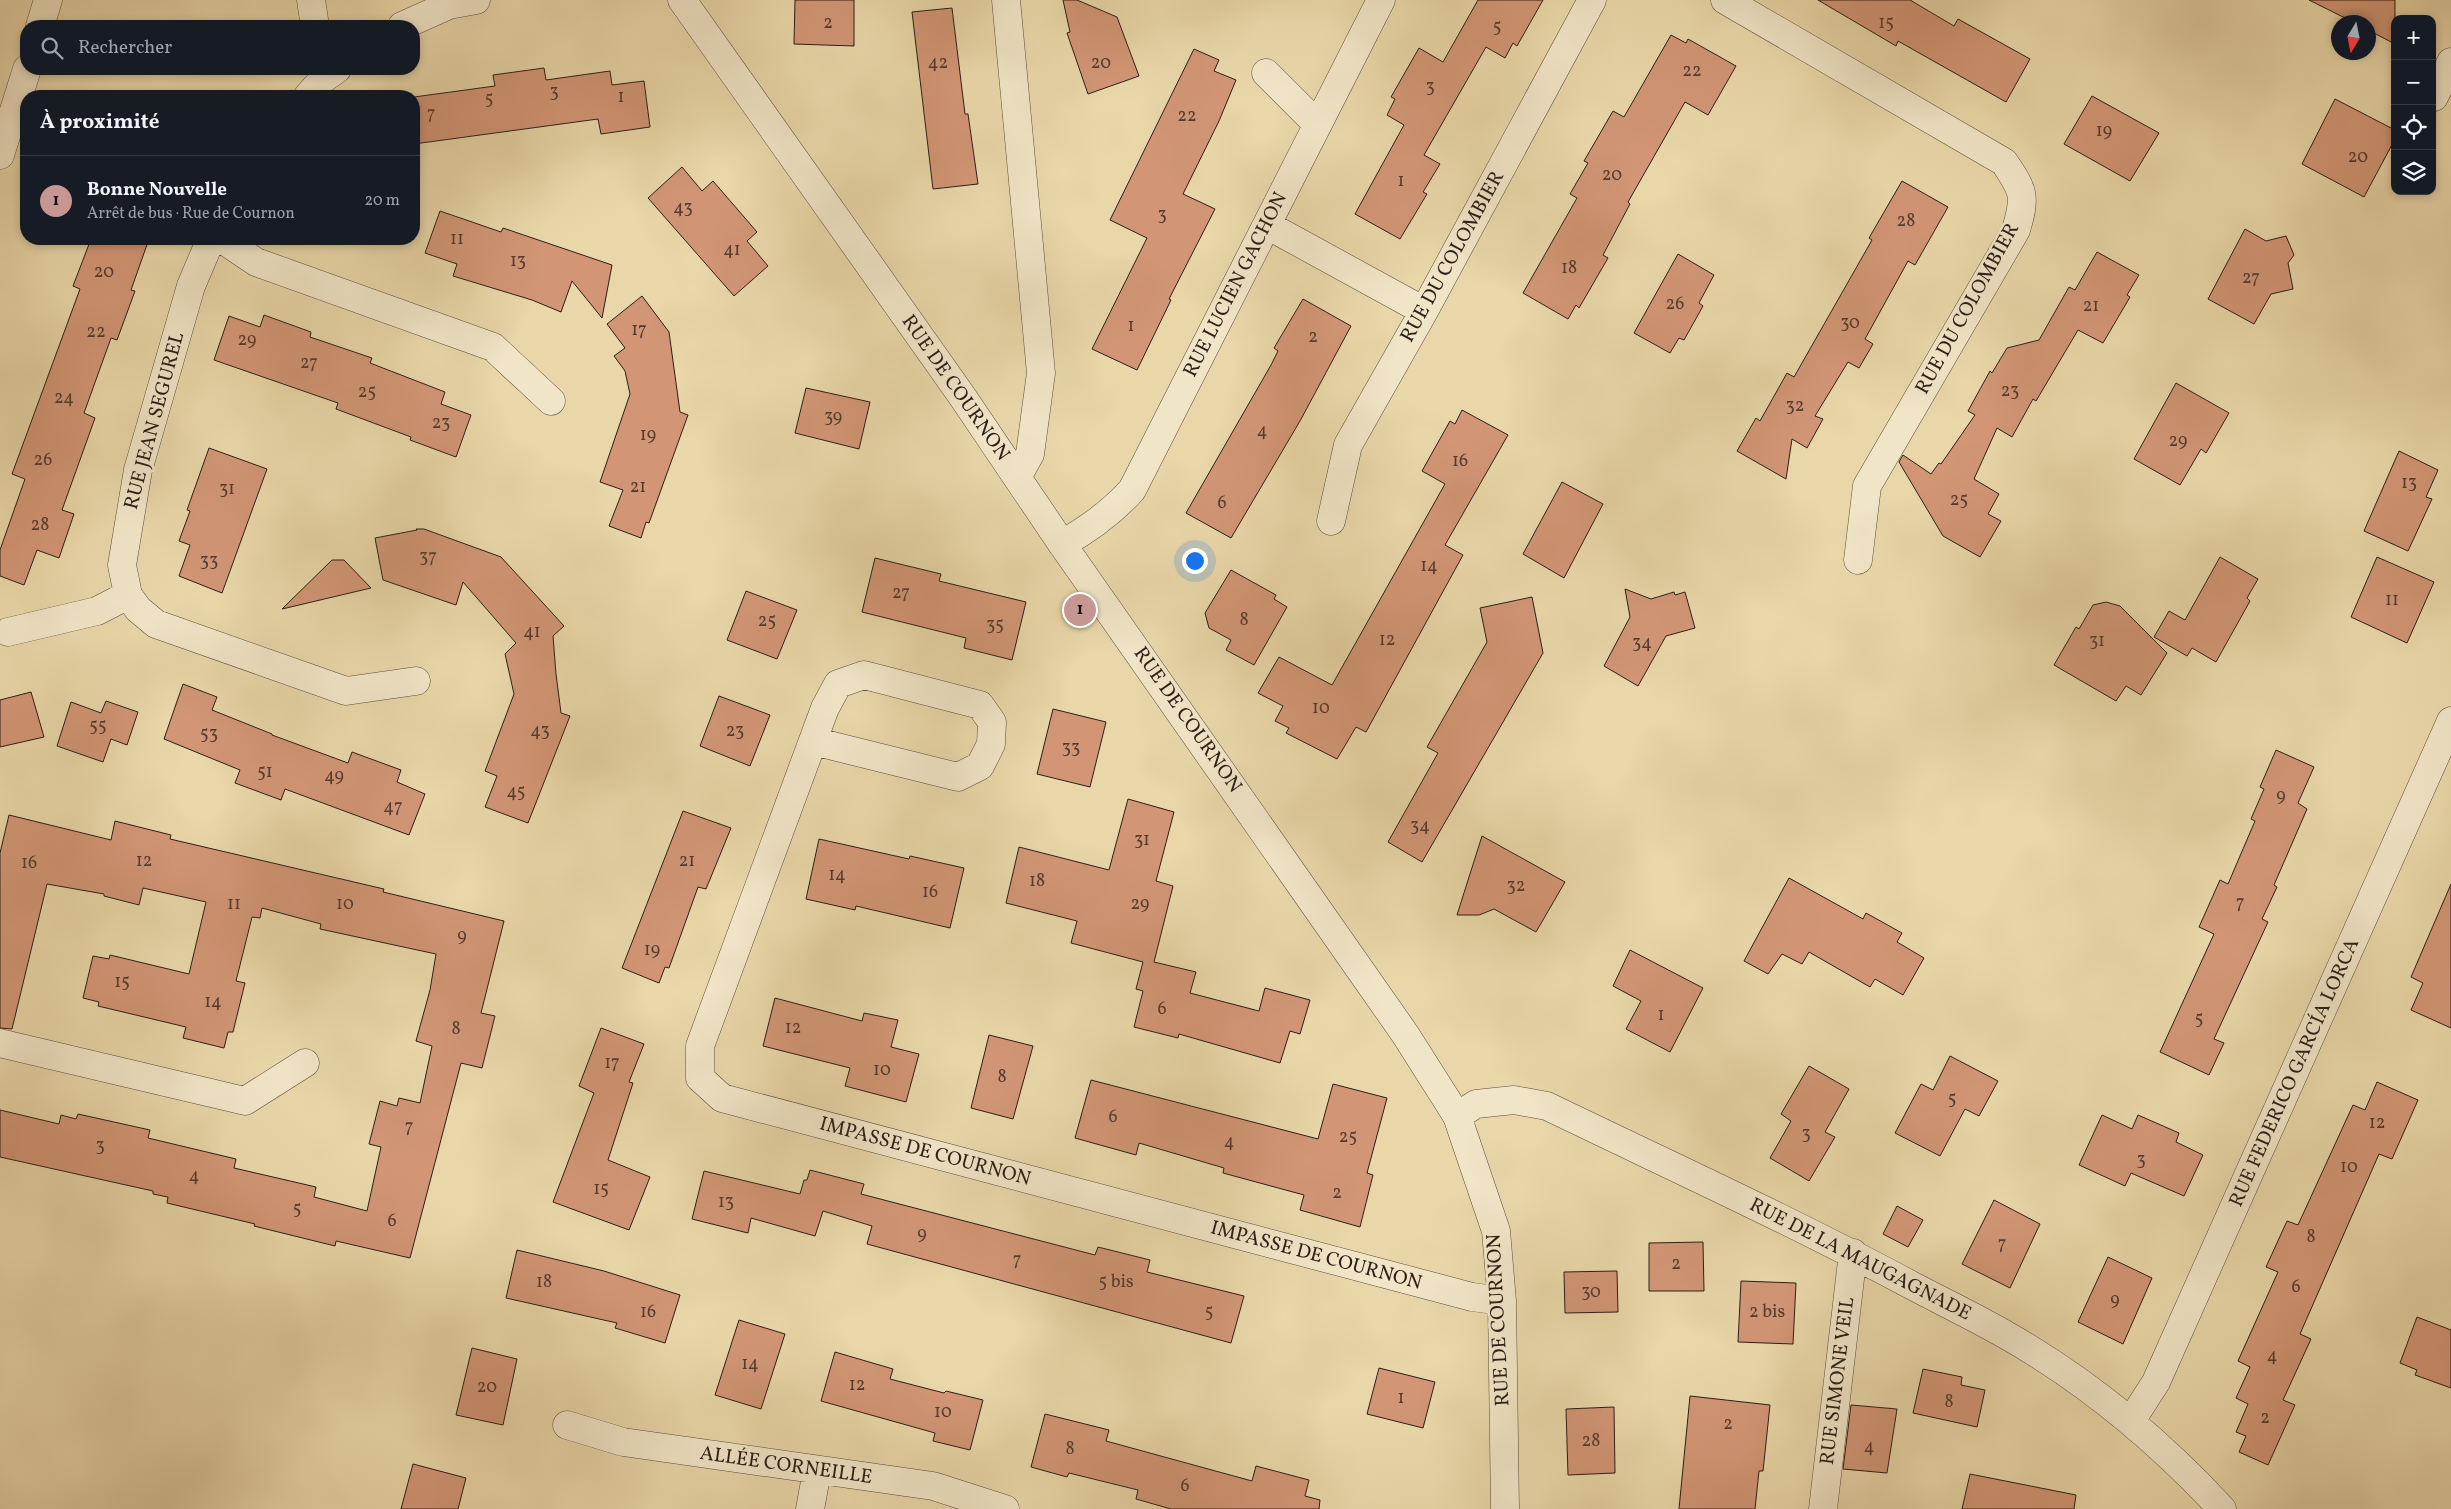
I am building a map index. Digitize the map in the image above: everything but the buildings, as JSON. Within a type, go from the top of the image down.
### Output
[{"type":"street","points":[[42,20],[48,0]]},
{"type":"street","points":[[311,0],[314,20]]},
{"type":"street","points":[[413,20],[446,3],[476,0]]},
{"type":"street","name":"RUE DE COURNON","points":[[682,0],[1018,477],[1062,544],[1405,1034],[1457,1116],[1496,1231],[1502,1301],[1505,1509]]},
{"type":"street","points":[[1006,0],[1041,373],[1030,454],[1018,477]]},
{"type":"street","name":"RUE LUCIEN GACHON","points":[[1062,544],[1089,530],[1115,508],[1132,490],[1380,0]]},
{"type":"street","name":"RUE DU COLOMBIER","points":[[1331,521],[1348,446],[1424,311],[1592,0]]},
{"type":"street","name":"RUE DU COLOMBIER","points":[[1725,0],[2004,162],[2019,185],[2024,205],[2016,230],[1867,486],[1858,560]]},
{"type":"street","points":[[2436,93],[2451,62]]},
{"type":"street","points":[[1266,74],[1317,124]]},
{"type":"street","points":[[20,90],[25,75]]},
{"type":"street","points":[[0,155],[20,91]]},
{"type":"street","points":[[1267,224],[1424,311]]},
{"type":"street","name":"RUE JEAN SEGUREL","points":[[208,245],[191,286],[138,470],[122,565],[128,595],[138,610],[156,624],[346,691],[416,681]]},
{"type":"street","points":[[231,245],[256,262],[493,348],[551,401]]},
{"type":"street","points":[[8,632],[97,612],[128,595]]},
{"type":"street","name":"IMPASSE DE COURNON","points":[[813,742],[958,777],[980,766],[991,744],[992,722],[980,704],[864,675],[838,684],[825,708],[700,1046],[700,1078],[722,1098],[1472,1297],[1502,1301]]},
{"type":"street","name":"RUE FEDERICO GARCÍA LORCA","points":[[2131,1421],[2160,1373],[2451,721]]},
{"type":"street","points":[[0,1043],[245,1101],[305,1063]]},
{"type":"street","name":"RUE DE LA MAUGAGNADE","points":[[1457,1116],[1476,1104],[1514,1100],[1547,1106],[1853,1253],[2007,1335],[2079,1382],[2131,1421],[2187,1471],[2222,1509]]},
{"type":"street","name":"RUE SIMONE VEIL","points":[[1823,1509],[1853,1253]]},
{"type":"street","name":"ALLÉE CORNEILLE","points":[[567,1425],[624,1442],[816,1471],[933,1486],[1005,1509]]},
{"type":"street","points":[[810,1509],[816,1471]]},
{"type":"place","name":"Bonne Nouvelle","points":[[1080,610]]}]
